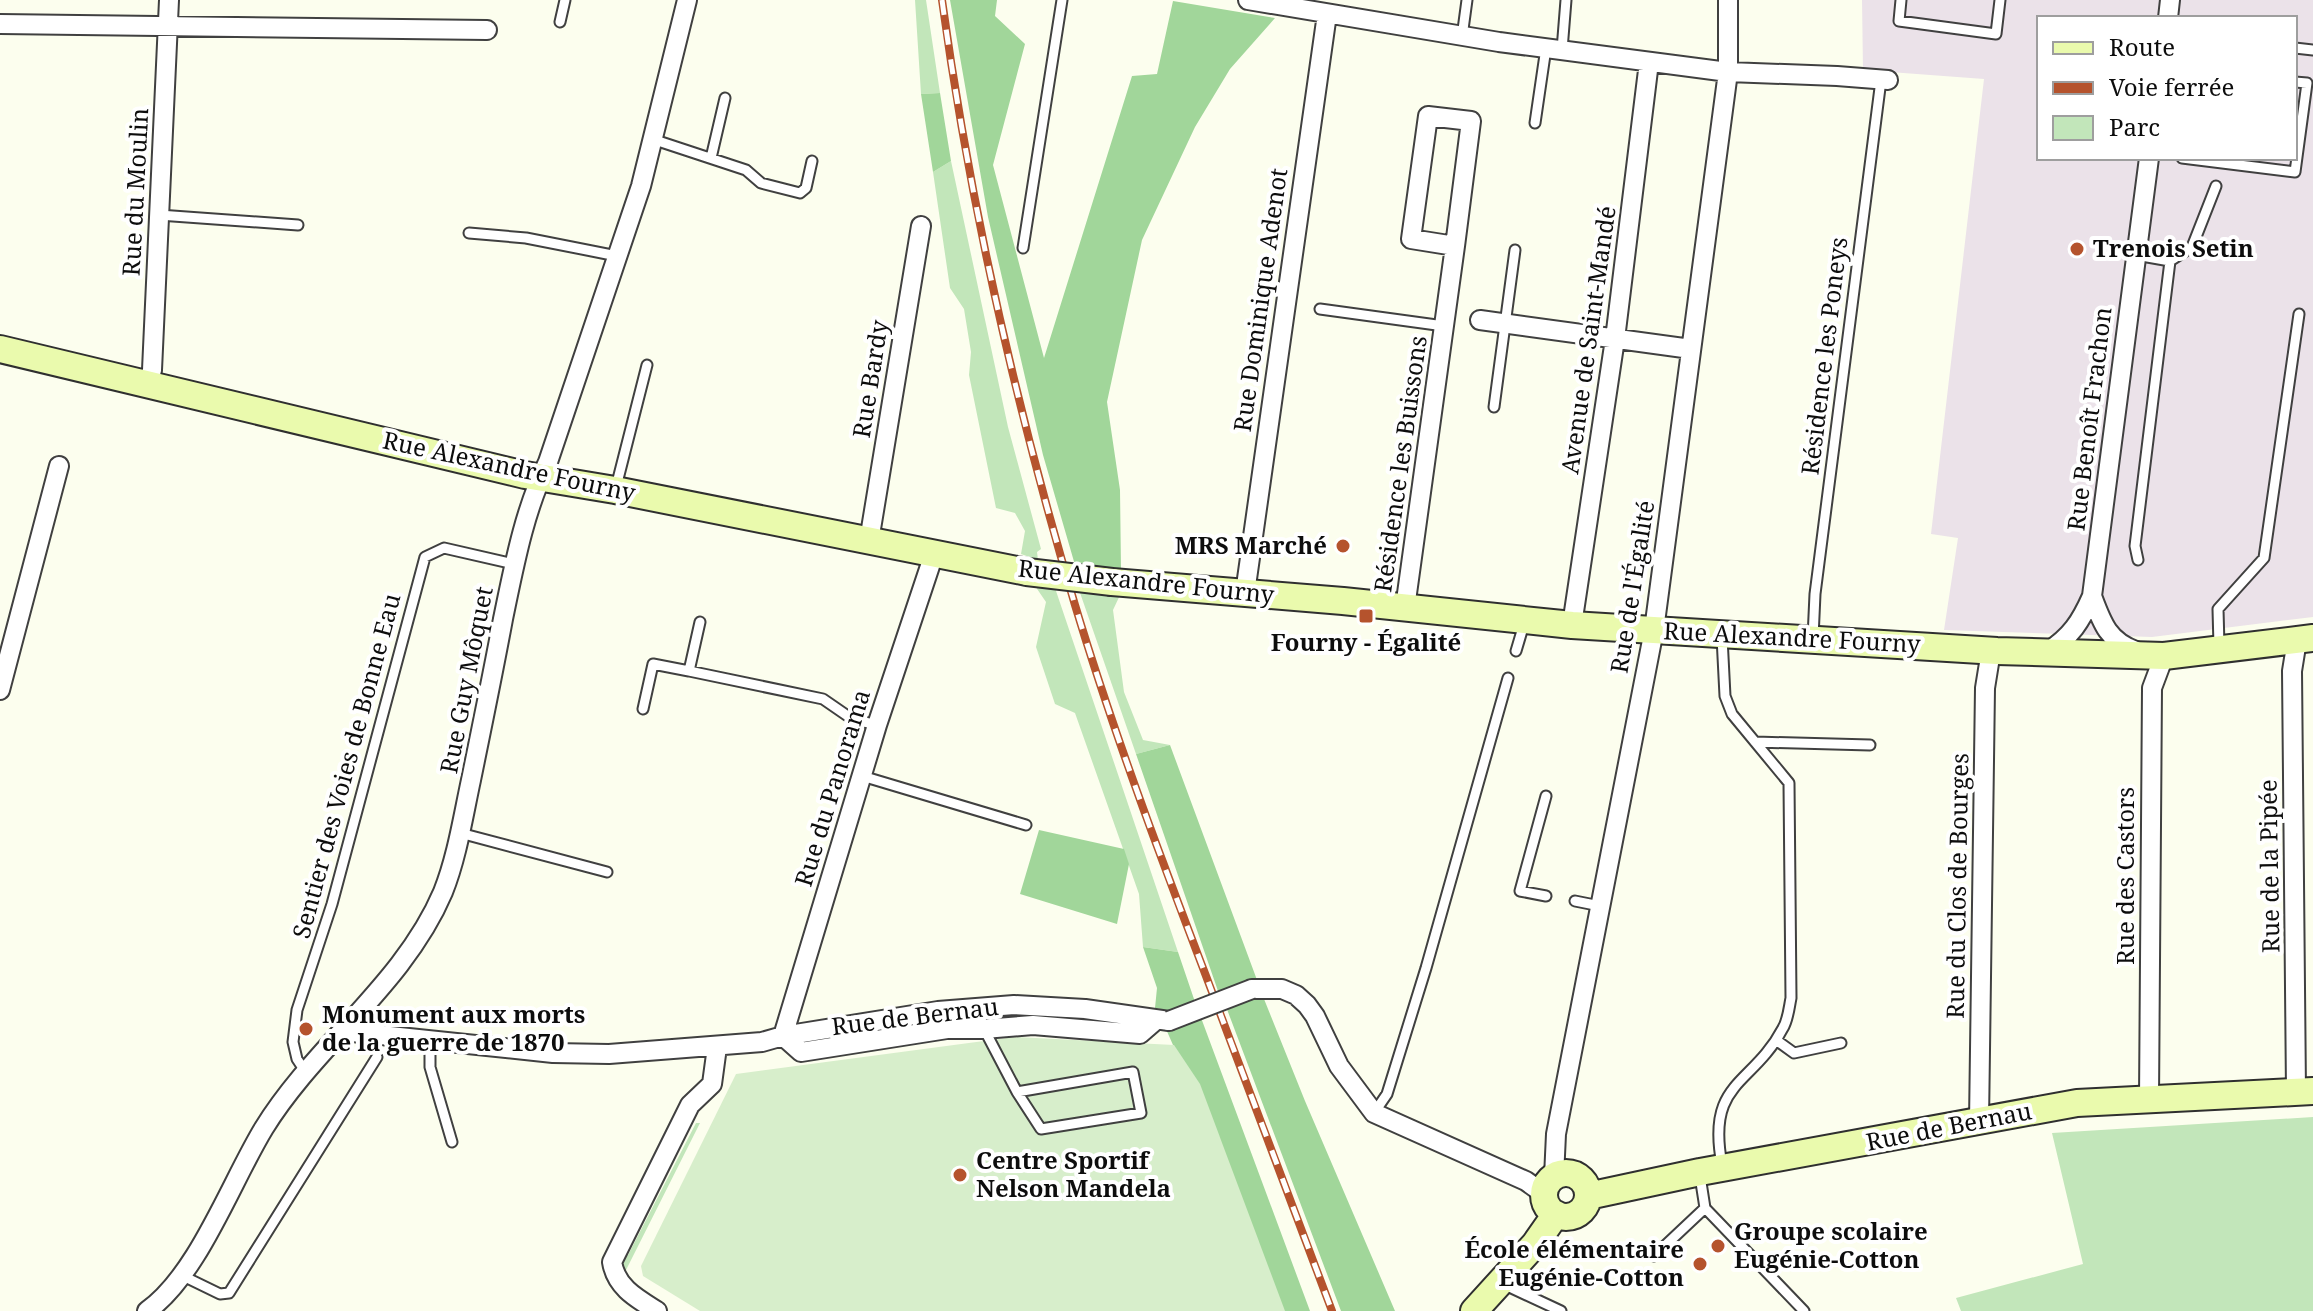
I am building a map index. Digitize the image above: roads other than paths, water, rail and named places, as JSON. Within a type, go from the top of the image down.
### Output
[{"type":"street","name":"Rue du Moulin","points":[[148,385],[152,370],[169,0]]},
{"type":"street","name":"Rue Guy Môquet","points":[[155,1308],[183,1276],[265,1126],[306,1073],[403,962],[443,892],[460,833],[514,564],[540,478],[641,186],[687,0]]},
{"type":"street","points":[[1248,0],[1462,37],[1728,72],[1884,80]]},
{"type":"street","name":"Rue de l'Égalité","points":[[1551,1195],[1556,1134],[1654,630],[1728,72],[1728,0]]},
{"type":"street","name":"Rue Dominique Adenot","points":[[1245,593],[1327,14]]},
{"type":"street","points":[[0,24],[487,30]]},
{"type":"street","name":"Avenue de Saint-Mandé","points":[[1572,625],[1615,339],[1649,62]]},
{"type":"street","name":"Résidence les Buissons","points":[[1405,608],[1455,246],[1471,121],[1428,116],[1411,239],[1455,246]]},
{"type":"street","name":"Rue Benoît Frachon","points":[[2149,160],[2092,596],[2103,628],[2115,641],[2158,656]]},
{"type":"street","name":"Rue Bardy","points":[[869,541],[921,226]]},
{"type":"street","points":[[1480,320],[1691,349]]},
{"type":"street","name":"Rue Alexandre Fourny","points":[[0,349],[540,478],[615,490],[1027,572],[1572,625],[1991,651],[2158,656],[2305,639]]},
{"type":"street","points":[[0,690],[59,466]]},
{"type":"street","name":"Rue du Panorama","points":[[783,1036],[877,725],[934,554]]},
{"type":"street","points":[[2047,652],[2064,642],[2079,623],[2092,596]]},
{"type":"street","name":"Rue de la Pipée","points":[[2305,639],[2292,671],[2305,1092]]},
{"type":"street","name":"Rue du Clos de Bourges","points":[[1979,1122],[1985,688],[1991,651]]},
{"type":"street","name":"Rue des Castors","points":[[2149,1099],[2152,688],[2158,656]]},
{"type":"street","points":[[783,1036],[801,1052],[947,1029],[1033,1025],[1140,1034],[1162,1021],[1252,989],[1282,989],[1296,995],[1307,1005],[1339,1066],[1374,1113],[1526,1181],[1551,1195],[1563,1217],[1583,1210],[1587,1189],[1580,1178],[1567,1173],[1551,1195],[1535,1244],[1474,1311]]},
{"type":"street","name":"Rue de Bernau","points":[[342,1031],[553,1053],[609,1054],[762,1042],[938,1011],[1014,1005],[1085,1009],[1162,1021]]},
{"type":"street","points":[[657,1311],[634,1305],[614,1277],[612,1262],[690,1105],[712,1084],[717,1047]]},
{"type":"street","name":"Rue de Bernau","points":[[1588,1196],[1711,1170],[2077,1103],[2305,1092]]},
{"type":"lane","points":[[560,22],[565,0]]},
{"type":"lane","points":[[1023,248],[1062,0]]},
{"type":"lane","points":[[1462,37],[1467,0]]},
{"type":"lane","points":[[1535,123],[1566,0]]},
{"type":"lane","points":[[1901,0],[1899,21],[1996,34],[2000,0]]},
{"type":"lane","name":"Résidence les Poneys","points":[[1813,638],[1815,594],[1884,80]]},
{"type":"lane","points":[[2297,82],[2307,83],[2297,157]]},
{"type":"lane","points":[[711,158],[725,98]]},
{"type":"lane","points":[[652,139],[746,170],[761,183],[800,193],[806,188],[812,161]]},
{"type":"lane","points":[[2198,160],[2295,172],[2297,160]]},
{"type":"lane","points":[[2136,255],[2170,261],[2192,247],[2216,186]]},
{"type":"lane","points":[[159,215],[298,225]]},
{"type":"lane","points":[[469,233],[526,238],[617,256]]},
{"type":"lane","points":[[1494,407],[1515,250]]},
{"type":"lane","points":[[2138,560],[2135,546],[2170,261]]},
{"type":"lane","name":"Résidence les Buissons","points":[[1320,309],[1444,326]]},
{"type":"lane","points":[[2219,650],[2218,609],[2264,558],[2299,314]]},
{"type":"lane","points":[[615,490],[647,365]]},
{"type":"lane","name":"Sentier des Voies de Bonne Eau","points":[[306,1073],[297,1059],[293,1042],[297,1010],[332,904],[425,557],[444,548],[514,564]]},
{"type":"lane","points":[[1516,651],[1525,621]]},
{"type":"lane","points":[[689,671],[700,622]]},
{"type":"lane","points":[[1654,1256],[1705,1208],[1718,1145],[1722,1104],[1738,1081],[1776,1040],[1785,1026],[1791,998],[1789,783],[1732,714],[1725,696],[1722,634]]},
{"type":"lane","points":[[643,709],[653,664],[823,699],[852,719],[877,725]]},
{"type":"lane","points":[[1374,1113],[1387,1094],[1426,968],[1508,678]]},
{"type":"lane","points":[[1755,742],[1870,745]]},
{"type":"lane","points":[[862,776],[1026,825]]},
{"type":"lane","points":[[1546,796],[1520,891],[1546,896]]},
{"type":"lane","points":[[460,833],[607,872]]},
{"type":"lane","points":[[1575,901],[1600,906]]},
{"type":"lane","points":[[984,1029],[1017,1092],[1041,1129],[1141,1113],[1133,1072],[1017,1092]]},
{"type":"lane","points":[[430,1039],[430,1067],[452,1142]]},
{"type":"lane","points":[[1776,1040],[1794,1053],[1841,1043]]},
{"type":"lane","points":[[183,1276],[220,1294],[229,1293],[377,1057]]},
{"type":"lane","points":[[1705,1208],[1804,1311]]},
{"type":"lane","points":[[1499,1283],[1561,1311]]},
{"type":"railway","points":[[942,0],[966,153],[997,305],[1033,456],[1075,605],[1154,838],[1332,1311]]},
{"type":"place","name":"Trenois Setin","points":[[2077,249]]},
{"type":"place","name":"MRS Marché","points":[[1343,546]]},
{"type":"place","name":"Fourny - Égalité","points":[[1366,616]]},
{"type":"place","name":"Monument aux morts de la guerre de 1870","points":[[306,1029]]},
{"type":"place","name":"Centre Sportif Nelson Mandela","points":[[960,1175]]},
{"type":"place","name":"Groupe scolaire Eugénie-Cotton","points":[[1718,1246]]},
{"type":"place","name":"École élémentaire Eugénie-Cotton","points":[[1700,1264]]}]
